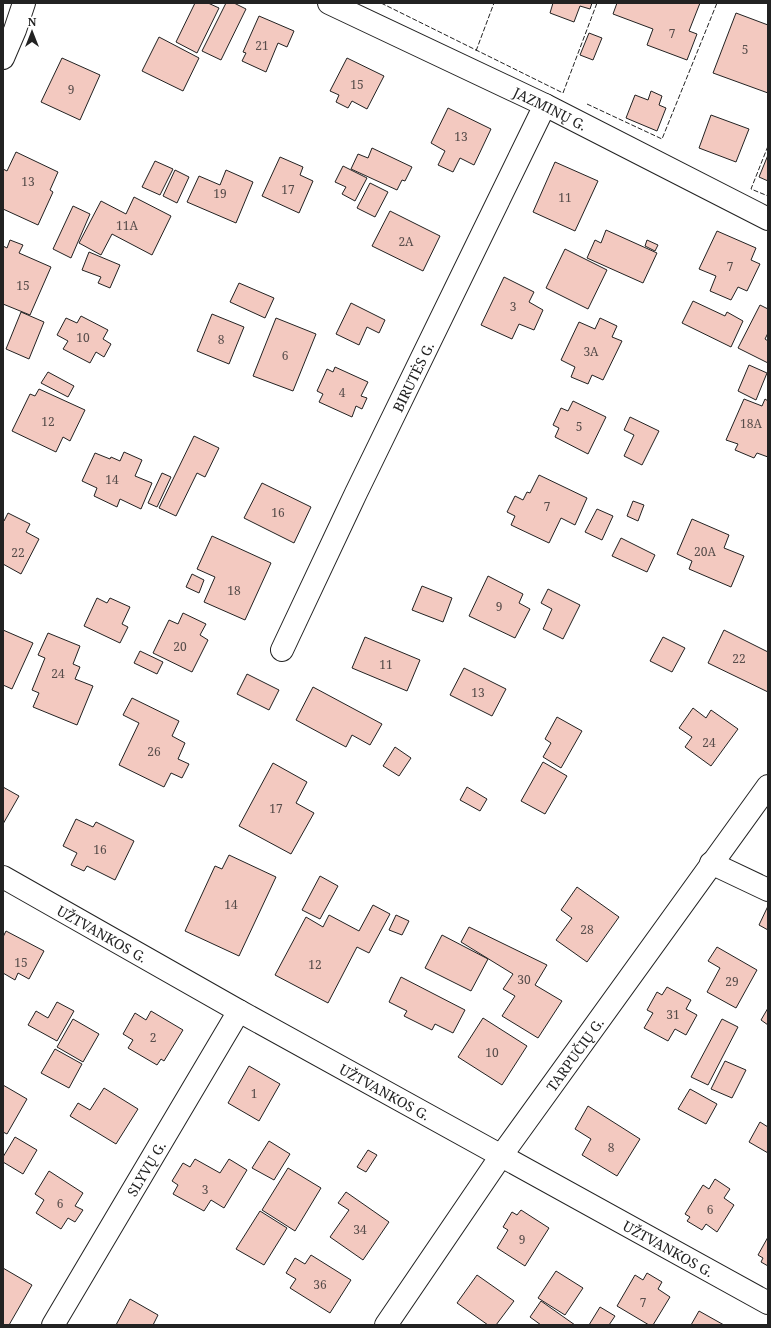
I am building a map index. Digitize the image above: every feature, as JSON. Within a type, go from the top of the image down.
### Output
[{"type":"street","points":[[3,58],[15,30],[24,3]]},
{"type":"street","name":"JAZMINŲ G.","points":[[329,3],[545,105],[768,218]]},
{"type":"street","name":"BIRUTĖS G.","points":[[282,650],[356,493],[545,105]]},
{"type":"street","name":"TARPUČIŲ G.","points":[[386,1325],[501,1156],[768,786]]},
{"type":"street","points":[[712,863],[768,890]]},
{"type":"street","name":"UŽTVANKOS G.","points":[[3,877],[239,1011],[768,1303]]},
{"type":"street","name":"SLYVŲ G.","points":[[53,1325],[239,1011]]},
{"type":"building","points":[[195,3],[208,3],[219,8],[197,53],[176,42]]},
{"type":"building","points":[[226,3],[234,3],[246,9],[221,60],[202,51]]},
{"type":"building","points":[[553,3],[592,3],[590,9],[580,6],[574,22],[550,13]]},
{"type":"building","points":[[617,3],[700,3],[689,31],[697,34],[687,60],[647,45],[653,29],[613,14]]},
{"type":"building","points":[[736,13],[768,25],[768,93],[713,73]]},
{"type":"building","points":[[259,16],[294,31],[287,47],[278,43],[266,72],[242,61],[246,53],[243,52]]},
{"type":"building","points":[[589,33],[602,38],[593,60],[580,55]]},
{"type":"building","points":[[159,37],[199,58],[183,91],[142,71]]},
{"type":"building","points":[[62,58],[100,75],[80,120],[41,102]]},
{"type":"building","points":[[347,58],[384,76],[367,109],[352,101],[348,108],[336,102],[339,95],[330,91]]},
{"type":"building","points":[[651,91],[662,96],[659,105],[666,108],[657,131],[626,118],[635,95],[648,100]]},
{"type":"building","points":[[448,108],[491,129],[474,165],[460,158],[453,172],[438,165],[445,151],[431,143]]},
{"type":"building","points":[[711,115],[749,129],[736,162],[699,148]]},
{"type":"building","points":[[372,148],[412,167],[405,181],[402,180],[397,190],[351,169],[358,154],[368,158]]},
{"type":"building","points":[[16,152],[58,172],[50,190],[53,192],[38,225],[3,209],[3,169],[7,171]]},
{"type":"building","points":[[768,155],[768,181],[759,177]]},
{"type":"building","points":[[280,157],[303,167],[300,175],[313,181],[299,213],[262,196]]},
{"type":"building","points":[[155,161],[173,169],[160,195],[142,187]]},
{"type":"building","points":[[555,162],[598,181],[575,231],[533,212]]},
{"type":"building","points":[[343,166],[367,178],[355,201],[342,194],[346,187],[335,182]]},
{"type":"building","points":[[175,170],[189,177],[177,203],[163,196]]},
{"type":"building","points":[[226,170],[253,182],[236,223],[187,202],[199,176],[220,185]]},
{"type":"building","points":[[370,183],[388,192],[375,217],[357,208]]},
{"type":"building","points":[[134,197],[171,216],[152,255],[112,234],[101,255],[79,243],[101,201],[126,214]]},
{"type":"building","points":[[73,206],[90,214],[71,258],[53,249]]},
{"type":"building","points":[[390,211],[440,236],[423,271],[372,246]]},
{"type":"building","points":[[606,230],[657,253],[643,283],[587,258],[595,240],[601,243]]},
{"type":"building","points":[[717,231],[756,248],[751,260],[760,264],[747,291],[738,287],[731,300],[710,291],[716,276],[699,269]]},
{"type":"building","points":[[10,240],[23,245],[19,253],[51,267],[30,315],[3,304],[3,246],[7,248]]},
{"type":"building","points":[[647,240],[658,245],[655,251],[645,246]]},
{"type":"building","points":[[565,249],[607,270],[588,309],[546,288]]},
{"type":"building","points":[[89,252],[120,265],[110,288],[98,283],[101,277],[82,270]]},
{"type":"building","points":[[504,277],[534,292],[529,302],[543,310],[534,330],[519,324],[512,339],[481,325]]},
{"type":"building","points":[[239,283],[274,298],[265,318],[230,302]]},
{"type":"building","points":[[693,301],[725,316],[727,312],[743,321],[731,347],[682,323]]},
{"type":"building","points":[[351,303],[385,320],[379,333],[367,327],[359,345],[336,334]]},
{"type":"building","points":[[760,305],[768,309],[768,333],[765,339],[768,341],[768,363],[738,348]]},
{"type":"building","points":[[21,312],[44,322],[29,359],[6,349]]},
{"type":"building","points":[[212,314],[244,327],[229,364],[197,351]]},
{"type":"building","points":[[81,316],[108,330],[103,339],[111,344],[104,357],[96,352],[90,363],[63,349],[68,341],[57,335],[66,318],[77,323]]},
{"type":"building","points":[[276,318],[316,334],[293,391],[253,376]]},
{"type":"building","points":[[600,318],[617,326],[612,337],[622,341],[603,380],[592,375],[588,384],[571,377],[575,367],[561,360],[579,322],[595,329]]},
{"type":"building","points":[[749,365],[767,373],[756,400],[738,391]]},
{"type":"building","points":[[335,367],[368,382],[361,396],[367,398],[362,409],[356,406],[352,417],[319,402],[323,394],[317,391],[327,369],[333,372]]},
{"type":"building","points":[[48,372],[74,386],[68,397],[41,383]]},
{"type":"building","points":[[39,389],[85,410],[70,441],[63,437],[56,452],[12,431],[30,394],[35,396]]},
{"type":"building","points":[[744,399],[762,406],[765,399],[768,401],[768,457],[757,453],[754,458],[735,450],[738,444],[726,440]]},
{"type":"building","points":[[573,401],[606,417],[588,454],[555,437],[559,428],[553,425],[561,408],[568,411]]},
{"type":"building","points":[[630,417],[659,431],[642,465],[624,456],[634,435],[624,430]]},
{"type":"building","points":[[194,436],[219,448],[205,477],[197,473],[176,516],[159,508]]},
{"type":"building","points":[[124,452],[142,460],[135,476],[152,483],[141,509],[120,499],[117,507],[94,496],[97,488],[82,481],[95,453],[120,461]]},
{"type":"building","points":[[162,473],[171,477],[157,507],[148,503]]},
{"type":"building","points":[[539,475],[587,498],[575,525],[561,518],[549,543],[511,525],[515,516],[507,512],[515,496],[523,500],[527,492],[530,493]]},
{"type":"building","points":[[262,483],[311,507],[294,543],[244,518]]},
{"type":"building","points":[[633,501],[644,505],[638,521],[627,516]]},
{"type":"building","points":[[597,509],[613,516],[602,540],[585,532]]},
{"type":"building","points":[[8,513],[30,524],[26,532],[39,539],[21,574],[3,564],[3,521]]},
{"type":"building","points":[[692,519],[729,535],[724,548],[744,556],[731,587],[689,569],[692,561],[677,554]]},
{"type":"building","points":[[212,536],[271,563],[245,620],[204,602],[215,577],[197,569]]},
{"type":"building","points":[[621,538],[655,555],[647,572],[612,556]]},
{"type":"building","points":[[192,574],[204,580],[199,593],[186,587]]},
{"type":"building","points":[[488,576],[523,594],[519,603],[530,609],[515,638],[469,616]]},
{"type":"building","points":[[422,586],[452,598],[443,622],[412,610]]},
{"type":"building","points":[[548,589],[580,605],[563,639],[543,629],[552,609],[541,603]]},
{"type":"building","points":[[97,598],[107,603],[110,598],[130,607],[122,624],[128,627],[120,643],[84,626]]},
{"type":"building","points":[[183,613],[206,624],[200,635],[208,640],[192,672],[153,653],[169,620],[178,624]]},
{"type":"building","points":[[3,630],[33,643],[12,689],[3,685]]},
{"type":"building","points":[[724,630],[768,652],[768,692],[708,663]]},
{"type":"building","points":[[48,633],[80,646],[73,664],[80,667],[75,679],[93,686],[77,725],[33,707],[39,693],[32,690],[45,658],[38,655]]},
{"type":"building","points":[[365,637],[420,660],[407,691],[352,668]]},
{"type":"building","points":[[663,637],[685,648],[672,672],[650,661]]},
{"type":"building","points":[[140,651],[163,662],[157,674],[134,663]]},
{"type":"building","points":[[464,668],[506,689],[492,716],[450,695]]},
{"type":"building","points":[[247,674],[279,690],[269,710],[237,694]]},
{"type":"building","points":[[313,687],[382,724],[370,745],[352,735],[346,747],[296,720]]},
{"type":"building","points":[[132,698],[179,721],[172,736],[185,743],[178,759],[189,764],[182,778],[171,773],[164,787],[119,765],[139,723],[123,715]]},
{"type":"building","points":[[693,708],[706,718],[711,710],[738,729],[711,766],[685,747],[692,737],[679,728]]},
{"type":"building","points":[[557,717],[582,731],[561,768],[543,757],[551,743],[545,739]]},
{"type":"building","points":[[395,747],[411,758],[399,776],[383,766]]},
{"type":"building","points":[[543,762],[567,776],[545,814],[521,801]]},
{"type":"building","points":[[273,763],[307,782],[296,803],[314,813],[291,854],[239,826]]},
{"type":"building","points":[[3,787],[19,796],[3,824]]},
{"type":"building","points":[[467,787],[487,799],[480,811],[460,800]]},
{"type":"building","points":[[76,819],[93,827],[96,822],[134,841],[115,880],[87,866],[84,871],[71,865],[77,853],[63,846]]},
{"type":"building","points":[[229,855],[276,877],[239,956],[185,931],[215,866],[222,869]]},
{"type":"building","points":[[320,876],[338,886],[320,919],[302,910]]},
{"type":"building","points":[[577,887],[619,917],[587,962],[556,940],[572,918],[561,910]]},
{"type":"building","points":[[373,905],[390,914],[369,953],[357,947],[328,1003],[275,975],[306,917],[323,927],[329,915],[359,931]]},
{"type":"building","points":[[768,906],[768,930],[759,925]]},
{"type":"building","points":[[396,915],[409,921],[402,935],[389,930]]},
{"type":"building","points":[[469,927],[547,965],[535,985],[562,1001],[538,1038],[502,1016],[515,996],[503,989],[513,974],[461,942]]},
{"type":"building","points":[[6,931],[44,951],[29,979],[18,973],[15,980],[3,973],[3,937]]},
{"type":"building","points":[[442,935],[488,959],[471,991],[425,968]]},
{"type":"building","points":[[717,947],[757,970],[736,1008],[707,992],[720,968],[708,961]]},
{"type":"building","points":[[401,977],[465,1010],[453,1033],[435,1024],[432,1030],[404,1016],[407,1011],[389,1002]]},
{"type":"building","points":[[667,987],[691,1000],[686,1009],[697,1015],[686,1035],[675,1029],[668,1041],[644,1028],[653,1013],[647,1010],[657,992],[662,995]]},
{"type":"building","points":[[57,1002],[74,1011],[57,1041],[28,1025],[36,1011],[48,1018]]},
{"type":"building","points":[[768,1008],[768,1025],[761,1020]]},
{"type":"building","points":[[151,1011],[183,1030],[164,1061],[161,1059],[157,1065],[128,1048],[133,1040],[123,1034],[135,1013],[146,1020]]},
{"type":"building","points":[[483,1018],[527,1046],[502,1085],[458,1057]]},
{"type":"building","points":[[73,1019],[99,1034],[83,1062],[57,1047]]},
{"type":"building","points":[[722,1019],[738,1027],[708,1085],[691,1077]]},
{"type":"building","points":[[55,1049],[82,1064],[69,1088],[41,1073]]},
{"type":"building","points":[[725,1061],[746,1070],[732,1098],[711,1089]]},
{"type":"building","points":[[249,1066],[280,1084],[259,1121],[228,1103]]},
{"type":"building","points":[[3,1085],[27,1099],[7,1134],[3,1132]]},
{"type":"building","points":[[104,1088],[138,1109],[116,1144],[70,1116],[78,1103],[90,1110]]},
{"type":"building","points":[[690,1089],[717,1104],[706,1124],[678,1109]]},
{"type":"building","points":[[588,1106],[640,1139],[617,1176],[582,1155],[591,1139],[575,1129]]},
{"type":"building","points":[[760,1122],[768,1127],[768,1153],[749,1142]]},
{"type":"building","points":[[15,1137],[37,1150],[23,1174],[3,1162],[3,1157]]},
{"type":"building","points":[[269,1141],[290,1154],[274,1180],[252,1168]]},
{"type":"building","points":[[368,1150],[377,1155],[366,1172],[357,1167]]},
{"type":"building","points":[[195,1159],[220,1173],[229,1159],[247,1170],[224,1208],[211,1200],[204,1211],[173,1194],[178,1185],[172,1181],[183,1163],[190,1167]]},
{"type":"building","points":[[288,1168],[321,1188],[295,1231],[262,1210]]},
{"type":"building","points":[[49,1171],[83,1193],[75,1206],[83,1210],[75,1222],[68,1218],[61,1229],[36,1213],[44,1200],[35,1194]]},
{"type":"building","points":[[715,1179],[730,1189],[724,1198],[734,1205],[717,1232],[706,1224],[702,1230],[687,1221],[690,1217],[685,1214],[703,1185],[709,1189]]},
{"type":"building","points":[[346,1192],[389,1222],[363,1260],[330,1237],[349,1210],[338,1203]]},
{"type":"building","points":[[521,1210],[549,1228],[525,1266],[497,1248],[508,1230],[503,1227],[512,1212],[517,1215]]},
{"type":"building","points":[[260,1211],[287,1228],[264,1265],[236,1249]]},
{"type":"building","points":[[768,1237],[768,1266],[761,1262],[763,1258],[758,1255]]},
{"type":"building","points":[[311,1255],[351,1280],[330,1313],[290,1288],[296,1279],[286,1273],[295,1258],[305,1264]]},
{"type":"building","points":[[3,1268],[32,1285],[9,1325],[3,1325]]},
{"type":"building","points":[[556,1271],[583,1288],[565,1315],[538,1298]]},
{"type":"building","points":[[647,1273],[662,1282],[658,1289],[670,1297],[653,1325],[649,1325],[617,1306],[635,1275],[643,1280]]},
{"type":"building","points":[[477,1275],[514,1301],[496,1325],[488,1325],[457,1303]]},
{"type":"building","points":[[130,1299],[158,1315],[153,1325],[116,1325]]},
{"type":"building","points":[[541,1301],[575,1325],[541,1325],[530,1317]]},
{"type":"building","points":[[600,1307],[615,1316],[609,1325],[589,1325]]},
{"type":"building","points":[[699,1311],[724,1325],[691,1325]]},
{"type":"fence","points":[[381,3],[563,93],[597,3]]},
{"type":"fence","points":[[476,51],[494,3]]},
{"type":"fence","points":[[587,104],[662,139],[717,3]]},
{"type":"fence","points":[[768,146],[751,189],[768,196]]}]
